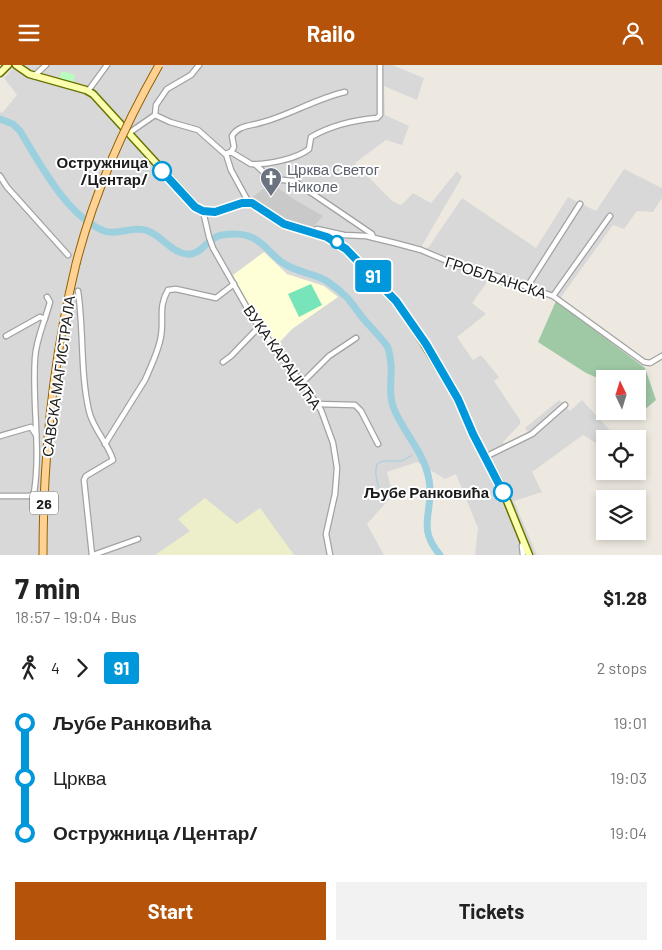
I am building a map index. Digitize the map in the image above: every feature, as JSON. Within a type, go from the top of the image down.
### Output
[{"type":"main road","name":"САВСКА МАГИСТРАЛА","points":[[43,555],[51,413],[60,340],[76,264],[87,223],[108,166],[128,123],[159,65]]},
{"type":"street","points":[[0,73],[8,65]]},
{"type":"street","points":[[16,65],[34,76],[88,91],[105,106],[195,207],[203,211],[222,211],[239,204],[249,203],[256,205],[284,224],[327,237],[342,245],[396,301],[426,344],[453,390],[501,486],[529,555]]},
{"type":"street","points":[[34,76],[46,65]]},
{"type":"street","points":[[88,91],[107,65]]},
{"type":"street","points":[[129,133],[155,115],[156,105],[167,89],[189,76],[199,65]]},
{"type":"street","points":[[155,115],[170,122],[198,130],[229,153],[246,163],[256,165],[304,153],[309,149],[312,136],[336,126],[360,119],[379,117],[380,65]]},
{"type":"street","points":[[249,203],[231,170],[229,153],[234,147],[232,135],[237,129],[280,117],[325,98],[345,92]]},
{"type":"street","points":[[256,165],[271,179],[294,181],[326,204],[358,223],[372,234],[373,237]]},
{"type":"street","points":[[0,176],[7,187],[68,255]]},
{"type":"street","points":[[527,287],[580,203]]},
{"type":"street","name":"ВУКА КАРАЏИЋА","points":[[203,211],[208,237],[213,248],[259,327],[317,404],[333,443],[337,468],[335,494],[326,534],[330,555]]},
{"type":"street","points":[[552,296],[610,216]]},
{"type":"street","name":"ГРОБЉАНСКА","points":[[311,232],[317,229],[344,235],[373,237],[421,250],[449,263],[491,274],[560,300],[640,361],[650,363],[662,355]]},
{"type":"street","points":[[105,444],[150,369],[160,339],[162,306],[168,290],[176,289],[216,298],[234,284]]},
{"type":"street","points":[[78,291],[81,312],[83,373],[90,413],[113,460],[86,476],[84,480],[90,518],[92,555],[138,539]]},
{"type":"street","points":[[0,496],[32,496],[34,493],[37,439],[34,401],[35,357],[50,303],[47,297]]},
{"type":"street","points":[[6,336],[40,317],[45,319]]},
{"type":"street","points":[[223,361],[231,356],[259,327]]},
{"type":"street","points":[[302,383],[329,356],[356,338]]},
{"type":"street","points":[[317,404],[355,405],[378,444]]},
{"type":"street","points":[[485,457],[532,433],[565,405]]},
{"type":"street","points":[[0,436],[31,427],[36,433],[37,439]]},
{"type":"street","points":[[522,555],[524,543]]},
{"type":"shaded area","points":[[16,65],[392,65],[424,78],[417,100],[384,86],[385,115],[409,126],[402,145],[386,140],[355,163],[392,201],[401,205],[413,193],[431,203],[457,171],[462,177],[420,249],[428,248],[462,198],[536,248],[568,197],[596,211],[624,169],[662,188],[662,198],[653,212],[637,211],[624,229],[613,225],[559,300],[488,281],[472,303],[486,314],[457,337],[473,360],[481,355],[499,377],[494,381],[520,420],[520,424],[503,442],[507,449],[531,436],[525,428],[559,400],[570,411],[582,400],[596,415],[596,420],[600,420],[610,430],[596,430],[596,443],[583,435],[532,472],[542,492],[514,501],[537,555],[475,555],[478,528],[456,474],[445,479],[417,462],[387,472],[393,495],[367,524],[384,555],[0,555],[0,111],[2,113],[17,95],[4,78]]},
{"type":"shaded area","points":[[271,183],[323,216],[312,228],[286,220],[250,199]]},
{"type":"shaded area","points":[[264,252],[287,274],[324,286],[338,297],[292,329],[276,346],[257,319],[233,275]]},
{"type":"shaded area","points":[[556,301],[646,370],[596,370],[596,377],[586,373],[538,342]]},
{"type":"shaded area","points":[[646,371],[656,400],[646,408]]},
{"type":"shaded area","points":[[205,498],[237,524],[260,508],[294,555],[155,555],[190,531],[178,519]]},
{"type":"green space","points":[[62,71],[75,75],[73,83],[59,79]]},
{"type":"green space","points":[[311,284],[322,305],[299,317],[288,294]]},
{"type":"waterway","points":[[0,119],[13,124],[20,131],[56,188],[66,201],[90,224],[109,232],[143,229],[153,233],[177,251],[187,254],[197,252],[217,236],[241,234],[256,239],[283,263],[325,280],[346,296],[388,348],[391,364],[392,403],[398,418],[419,452],[427,470],[430,491],[427,527],[433,545],[440,555]]},
{"type":"waterway","points":[[382,493],[376,479],[377,464],[383,461],[402,461],[412,455]]},
{"type":"bus line","name":"91","points":[[162,171],[195,207],[201,211],[219,211],[242,203],[252,203],[284,224],[320,234],[339,243],[346,249],[396,301],[426,344],[458,399],[473,434],[503,492]]},
{"type":"place","name":"Остружница /Центар/","points":[[162,171]]},
{"type":"place","name":"Црква Светог Николе","points":[[271,197]]},
{"type":"place","name":"Љубе Ранковића","points":[[503,492]]}]
